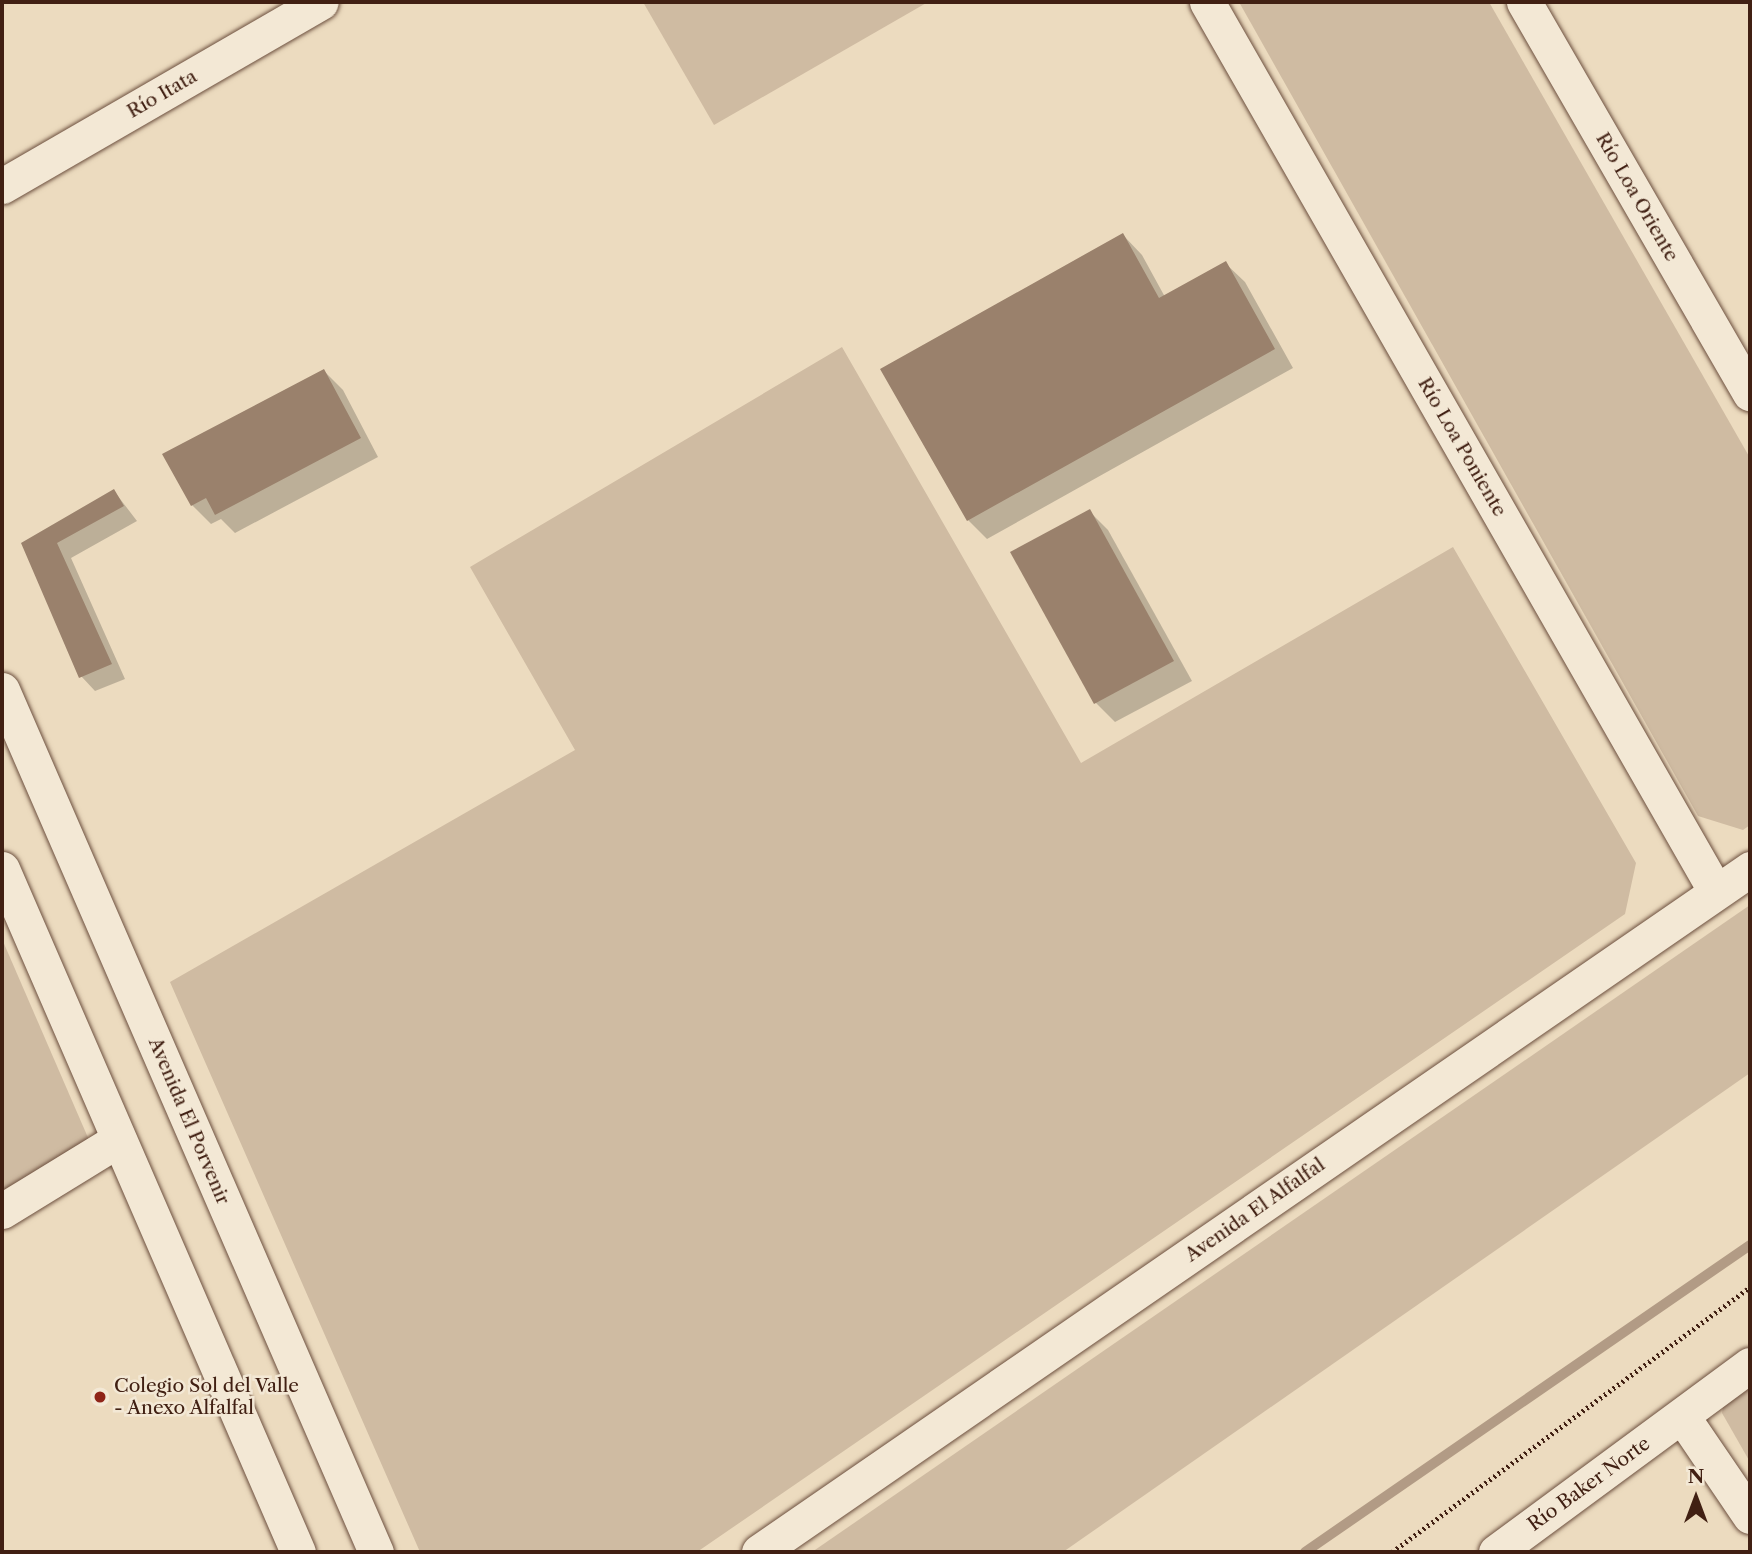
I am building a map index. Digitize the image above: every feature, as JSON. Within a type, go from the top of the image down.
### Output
[{"type":"street","name":"Río Itata","points":[[2,186],[321,2]]},
{"type":"street","name":"Río Loa Poniente","points":[[1208,2],[1716,892]]},
{"type":"street","name":"Río Loa Oriente","points":[[1524,2],[1750,393]]},
{"type":"street","name":"Avenida El Porvenir","points":[[2,690],[376,1552]]},
{"type":"street","points":[[2,869],[298,1552]]},
{"type":"street","name":"Avenida El Alfalfal","points":[[759,1552],[1750,869]]},
{"type":"street","points":[[2,1211],[118,1140]]},
{"type":"street","name":"Río Baker Norte","points":[[1496,1552],[1750,1365]]},
{"type":"street","points":[[1682,1416],[1750,1516]]},
{"type":"path","points":[[1392,1552],[1750,1287]]},
{"type":"shaded area","points":[[643,2],[928,2],[714,125]]},
{"type":"shaded area","points":[[1239,2],[1489,2],[1750,458],[1750,825],[1743,830],[1698,816]]},
{"type":"shaded area","points":[[842,347],[1081,763],[1453,547],[1636,863],[1625,914],[697,1552],[420,1552],[170,982],[575,750],[470,567]]},
{"type":"shaded area","points":[[1750,905],[1750,1073],[1063,1552],[812,1552]]},
{"type":"shaded area","points":[[2,939],[89,1140],[2,1193]]},
{"type":"shaded area","points":[[1750,1385],[1750,1462],[1722,1413],[1724,1401]]},
{"type":"building","points":[[1123,233],[1159,298],[1226,261],[1275,349],[967,521],[880,369]]},
{"type":"building","points":[[324,369],[361,438],[215,515],[206,498],[191,506],[162,454]]},
{"type":"building","points":[[114,489],[124,506],[57,543],[112,664],[79,678],[21,543]]},
{"type":"building","points":[[1090,509],[1174,661],[1094,704],[1010,552]]},
{"type":"waterway","points":[[1305,1552],[1750,1245]]},
{"type":"place","name":"Colegio Sol del Valle - Anexo Alfalfal","points":[[100,1397]]}]
